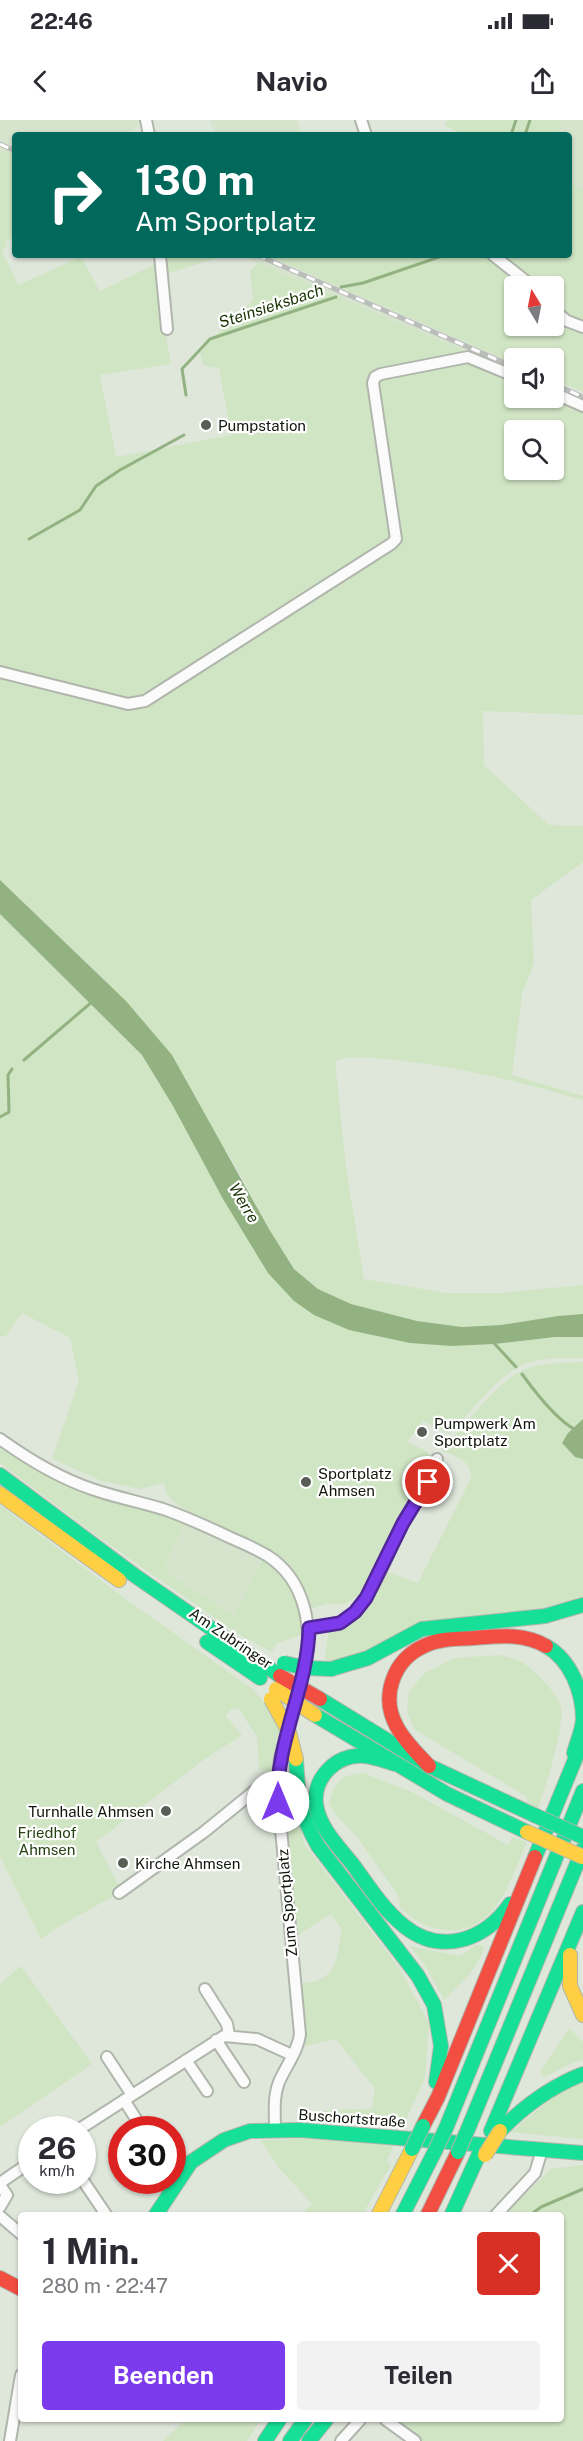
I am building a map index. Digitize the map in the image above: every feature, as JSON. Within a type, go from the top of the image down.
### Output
[{"type":"main road","name":"Am Zubringer","points":[[0,1475],[134,1575],[234,1644],[315,1715],[447,1794],[583,1857]]},
{"type":"main road","name":"Am Zubringer","points":[[0,1494],[232,1659],[278,1682],[320,1699],[429,1766],[583,1837]]},
{"type":"main road","points":[[423,2126],[438,2072],[441,2046],[434,2005],[418,1976],[318,1846],[309,1831],[298,1796],[296,1759],[278,1682],[306,1668],[331,1669],[371,1658],[422,1629],[545,1616],[583,1605]]},
{"type":"main road","points":[[429,1766],[394,1724],[389,1708],[388,1696],[391,1679],[398,1666],[409,1653],[438,1641],[504,1636],[524,1637],[540,1642],[557,1652],[574,1672],[580,1689],[583,1720],[571,1768]]},
{"type":"main road","points":[[380,2212],[438,2097],[583,1740]]},
{"type":"main road","points":[[395,1764],[363,1756],[339,1762],[328,1768],[322,1778],[316,1792],[316,1804],[328,1833],[391,1915],[404,1927],[430,1940],[440,1941],[464,1940],[481,1934],[501,1916],[527,1880]]},
{"type":"main road","points":[[404,2212],[446,2128],[583,1791]]},
{"type":"main road","points":[[428,2212],[458,2152],[496,2065],[583,1849]]},
{"type":"main road","points":[[453,2212],[495,2131],[583,1912]]},
{"type":"main road","points":[[577,1929],[569,1956],[568,1973],[573,1997],[583,2015]]},
{"type":"main road","points":[[495,2131],[540,2095],[568,2079],[583,2074]]},
{"type":"main road","name":"Buschortstraße","points":[[158,2212],[191,2162],[211,2147],[235,2135],[275,2129],[583,2153]]},
{"type":"main road","points":[[0,2278],[18,2287]]},
{"type":"main road","points":[[260,2441],[269,2422]]},
{"type":"main road","points":[[265,2441],[278,2422]]},
{"type":"main road","points":[[290,2441],[304,2422]]},
{"type":"main road","points":[[309,2441],[324,2422]]},
{"type":"street","points":[[160,258],[167,329]]},
{"type":"street","points":[[497,258],[519,276]]},
{"type":"street","points":[[564,318],[583,327]]},
{"type":"street","points":[[0,672],[128,704],[145,701],[396,539],[373,383],[375,377],[468,357],[504,372]]},
{"type":"street","points":[[564,397],[583,406]]},
{"type":"street","name":"Zum Sportplatz","points":[[0,1439],[24,1457],[91,1489],[162,1509],[200,1523],[268,1556],[285,1571],[297,1589],[306,1611],[309,1628],[308,1655],[280,1758],[277,1786],[300,2034],[298,2045],[278,2084],[275,2129]]},
{"type":"street","points":[[309,1628],[340,1623],[355,1612],[366,1598],[403,1523],[428,1482],[436,1459]]},
{"type":"street","points":[[119,1893],[204,1832],[257,1789],[277,1786]]},
{"type":"street","points":[[205,1989],[227,2024],[229,2035]]},
{"type":"street","points":[[96,2118],[216,2040],[229,2035],[257,2039],[292,2055]]},
{"type":"street","points":[[216,2040],[244,2082]]},
{"type":"street","points":[[107,2056],[136,2116]]},
{"type":"street","points":[[186,2060],[207,2091]]},
{"type":"street","points":[[499,2212],[535,2173],[542,2150]]},
{"type":"street","points":[[0,2207],[7,2195],[0,2184],[18,2172]]},
{"type":"street","points":[[92,2194],[104,2212]]},
{"type":"street","points":[[0,2216],[18,2231]]},
{"type":"street","points":[[10,2441],[18,2393]]},
{"type":"street","points":[[341,2441],[358,2422]]},
{"type":"street","points":[[389,2422],[415,2441]]},
{"type":"shaded area","points":[[0,120],[138,120],[139,126],[128,132],[12,132],[12,156],[0,151]]},
{"type":"shaded area","points":[[210,120],[297,120],[301,132],[214,132]]},
{"type":"shaded area","points":[[561,120],[583,120],[583,191],[572,185],[572,132],[558,132]]},
{"type":"shaded area","points":[[246,258],[274,258],[504,359],[504,368]]},
{"type":"shaded area","points":[[186,1523],[263,1559],[235,1617],[167,1573],[166,1564]]},
{"type":"green space","points":[[447,120],[561,120],[558,132],[458,132],[445,125]]},
{"type":"green space","points":[[0,151],[12,156],[12,238],[5,241],[7,247],[2,250],[18,285],[82,258],[100,291],[156,264],[157,285],[171,364],[100,375],[116,457],[231,435],[219,368],[204,366],[200,353],[253,300],[250,271],[258,263],[504,368],[504,408],[564,408],[564,399],[583,402],[583,715],[483,711],[484,765],[549,825],[583,826],[583,862],[531,900],[534,963],[522,994],[512,1075],[583,1096],[583,1100],[509,1080],[435,1065],[365,1058],[335,1061],[346,1168],[364,1279],[446,1293],[501,1293],[583,1285],[583,1314],[501,1325],[462,1327],[417,1321],[351,1304],[318,1289],[294,1269],[269,1229],[234,1163],[126,1001],[0,880]]},
{"type":"green space","points":[[572,185],[583,191],[583,323],[564,315],[564,276],[516,276],[508,272],[512,276],[504,276],[504,336],[564,336],[564,326],[583,332],[583,392],[564,384],[564,348],[504,348],[504,359],[274,258],[572,258]]},
{"type":"green space","points":[[162,258],[217,258],[163,275]]},
{"type":"green space","points":[[0,914],[142,1055],[294,1301],[494,1344],[555,1337],[583,1337],[583,1358],[552,1358],[522,1365],[493,1387],[450,1434],[423,1421],[407,1442],[425,1450],[431,1457],[364,1592],[345,1604],[327,1604],[310,1609],[295,1576],[277,1556],[258,1544],[176,1504],[168,1496],[164,1483],[140,1489],[102,1481],[52,1459],[79,1380],[70,1338],[22,1313],[5,1337],[0,1336]]},
{"type":"green space","points":[[583,1362],[583,1419],[568,1433],[562,1443],[575,1457],[583,1459],[583,1597],[330,1662],[325,1658],[329,1628],[357,1614],[362,1609],[381,1575],[391,1573],[418,1583],[471,1478],[471,1472],[466,1463],[442,1451],[492,1394],[514,1375],[531,1367],[546,1364]]},
{"type":"green space","points":[[0,1446],[67,1483],[186,1523],[166,1564],[167,1573],[235,1616],[263,1559],[281,1576],[292,1592],[299,1611],[302,1635],[277,1643],[272,1652],[238,1634],[97,1536],[0,1463]]},
{"type":"green space","name":"Friedhof Ahmsen","points":[[0,1505],[123,1597],[254,1690],[283,1734],[271,1772],[259,1769],[257,1737],[239,1709],[233,1708],[225,1715],[242,1735],[202,1761],[96,1842],[119,1886],[119,1893],[41,1939],[0,1857]]},
{"type":"green space","points":[[500,1655],[518,1660],[530,1668],[550,1688],[561,1708],[557,1742],[538,1808],[527,1802],[527,1797],[415,1730],[407,1712],[409,1691],[425,1673],[454,1658]]},
{"type":"green space","points":[[363,1773],[412,1792],[508,1845],[513,1837],[527,1842],[509,1885],[492,1911],[481,1921],[469,1927],[454,1930],[438,1929],[418,1922],[400,1908],[399,1897],[358,1838],[336,1815],[329,1803],[340,1780],[349,1775]]},
{"type":"green space","points":[[290,1787],[305,1845],[400,1969],[429,2023],[425,2078],[404,2124],[305,2115],[329,2110],[372,2109],[375,2089],[336,2039],[305,2046],[300,1984],[313,1982],[329,1974],[336,1960],[342,1929],[331,1914],[295,1937],[283,1796]]},
{"type":"green space","points":[[476,1945],[484,1946],[478,1961],[468,1976],[444,2000],[426,1967],[410,1946],[460,1956]]},
{"type":"green space","points":[[21,1966],[92,2064],[0,2127],[0,1984]]},
{"type":"green space","points":[[569,2028],[583,2042],[583,2060],[544,2077],[540,2072]]},
{"type":"green space","points":[[583,2083],[583,2139],[511,2132],[558,2092]]},
{"type":"green space","points":[[306,2139],[394,2145],[387,2161],[391,2165],[364,2212],[303,2212],[312,2204],[280,2169],[260,2140]]},
{"type":"green space","points":[[583,2165],[583,2441],[419,2441],[393,2422],[564,2422],[564,2212],[507,2212],[551,2169]]},
{"type":"green space","points":[[183,2422],[260,2422],[247,2441],[163,2441]]},
{"type":"water","name":"Werre","points":[[0,880],[126,1001],[172,1055],[269,1229],[294,1269],[318,1289],[351,1304],[417,1321],[462,1327],[501,1325],[583,1314],[583,1337],[555,1337],[452,1346],[410,1343],[349,1330],[314,1315],[294,1301],[268,1273],[223,1199],[173,1106],[142,1055],[0,914]]},
{"type":"water","points":[[583,1419],[583,1459],[575,1457],[562,1443],[568,1433]]},
{"type":"waterway","name":"Steinsieksbach","points":[[512,132],[516,120]]},
{"type":"waterway","name":"Steinsieksbach","points":[[526,132],[530,120]]},
{"type":"waterway","name":"Steinsieksbach","points":[[341,287],[363,283],[436,258]]},
{"type":"waterway","name":"Steinsieksbach","points":[[186,395],[182,369],[210,339],[336,297]]},
{"type":"waterway","name":"Steinsieksbach","points":[[29,539],[80,510],[96,486],[120,470],[184,435]]},
{"type":"waterway","points":[[24,1060],[93,1001]]},
{"type":"waterway","points":[[0,1117],[9,1112],[8,1075],[12,1069]]},
{"type":"waterway","points":[[493,1342],[516,1367]]},
{"type":"waterway","points":[[522,1374],[557,1416],[583,1433]]},
{"type":"waterway","points":[[534,2212],[583,2189]]},
{"type":"railway","points":[[0,144],[12,150]]},
{"type":"railway","points":[[264,258],[504,363]]},
{"type":"railway","points":[[564,388],[583,397]]},
{"type":"traffic: fast","points":[[0,1475],[134,1575],[280,1676]]},
{"type":"traffic: fast","points":[[331,1669],[368,1658],[422,1629],[545,1616],[583,1605]]},
{"type":"traffic: fast","points":[[207,1642],[260,1678]]},
{"type":"traffic: fast","points":[[546,1646],[555,1652],[569,1668],[581,1699],[583,1720],[574,1753]]},
{"type":"traffic: fast","points":[[284,1663],[306,1668],[331,1669]]},
{"type":"traffic: fast","points":[[320,1699],[429,1766],[534,1815]]},
{"type":"traffic: fast","points":[[315,1715],[447,1794],[527,1832]]},
{"type":"traffic: fast","points":[[535,1857],[583,1740]]},
{"type":"traffic: fast","points":[[395,1764],[364,1756],[345,1759],[336,1763],[323,1776],[316,1794],[316,1804],[321,1821],[383,1906],[404,1926],[418,1935],[447,1942],[475,1935],[500,1917],[510,1904]]},
{"type":"traffic: fast","points":[[296,1759],[303,1814],[318,1846],[418,1976],[434,2005],[441,2046],[436,2082]]},
{"type":"traffic: fast","points":[[446,2128],[583,1791]]},
{"type":"traffic: fast","points":[[534,1815],[583,1837]]},
{"type":"traffic: fast","points":[[468,2129],[583,1849]]},
{"type":"traffic: fast","points":[[491,2131],[583,1912]]},
{"type":"traffic: fast","points":[[500,2131],[538,2098],[583,2074]]},
{"type":"traffic: fast","points":[[412,2149],[423,2126]]},
{"type":"traffic: fast","points":[[435,2151],[446,2128]]},
{"type":"traffic: fast","points":[[458,2152],[468,2129]]},
{"type":"traffic: fast","points":[[158,2212],[191,2162],[224,2140],[250,2131],[300,2130],[583,2153]]},
{"type":"traffic: fast","points":[[404,2212],[435,2151]]},
{"type":"traffic: fast","points":[[453,2212],[479,2154]]},
{"type":"traffic: fast","points":[[265,2441],[278,2422]]},
{"type":"traffic: fast","points":[[290,2441],[304,2422]]},
{"type":"traffic: fast","points":[[309,2441],[324,2422]]},
{"type":"traffic: slow","points":[[0,1494],[119,1580]]},
{"type":"traffic: slow","points":[[276,1689],[315,1715]]},
{"type":"traffic: slow","points":[[271,1699],[289,1732],[296,1759]]},
{"type":"traffic: slow","points":[[527,1832],[583,1857]]},
{"type":"traffic: slow","points":[[570,1955],[570,1986],[583,2015]]},
{"type":"traffic: slow","points":[[485,2155],[500,2131]]},
{"type":"traffic: slow","points":[[380,2212],[412,2149]]},
{"type":"traffic: jam","points":[[429,1766],[404,1738],[392,1715],[390,1704],[392,1680],[404,1660],[424,1646],[449,1639],[511,1636],[529,1639],[546,1646]]},
{"type":"traffic: jam","points":[[280,1676],[320,1699]]},
{"type":"traffic: jam","points":[[423,2126],[438,2097],[535,1857]]},
{"type":"traffic: jam","points":[[429,2212],[458,2152]]},
{"type":"traffic: jam","points":[[0,2278],[18,2287]]},
{"type":"place","name":"Pumpstation","points":[[206,425]]},
{"type":"place","name":"Pumpwerk Am Sportplatz","points":[[422,1432]]},
{"type":"place","name":"Sportplatz Ahmsen","points":[[306,1482]]},
{"type":"place","name":"Turnhalle Ahmsen","points":[[166,1811]]},
{"type":"place","name":"Kirche Ahmsen","points":[[123,1863]]},
{"type":"route","points":[[278,1802],[280,1758],[302,1682],[308,1655],[309,1628],[340,1623],[355,1612],[366,1598],[403,1523],[428,1482]]}]
